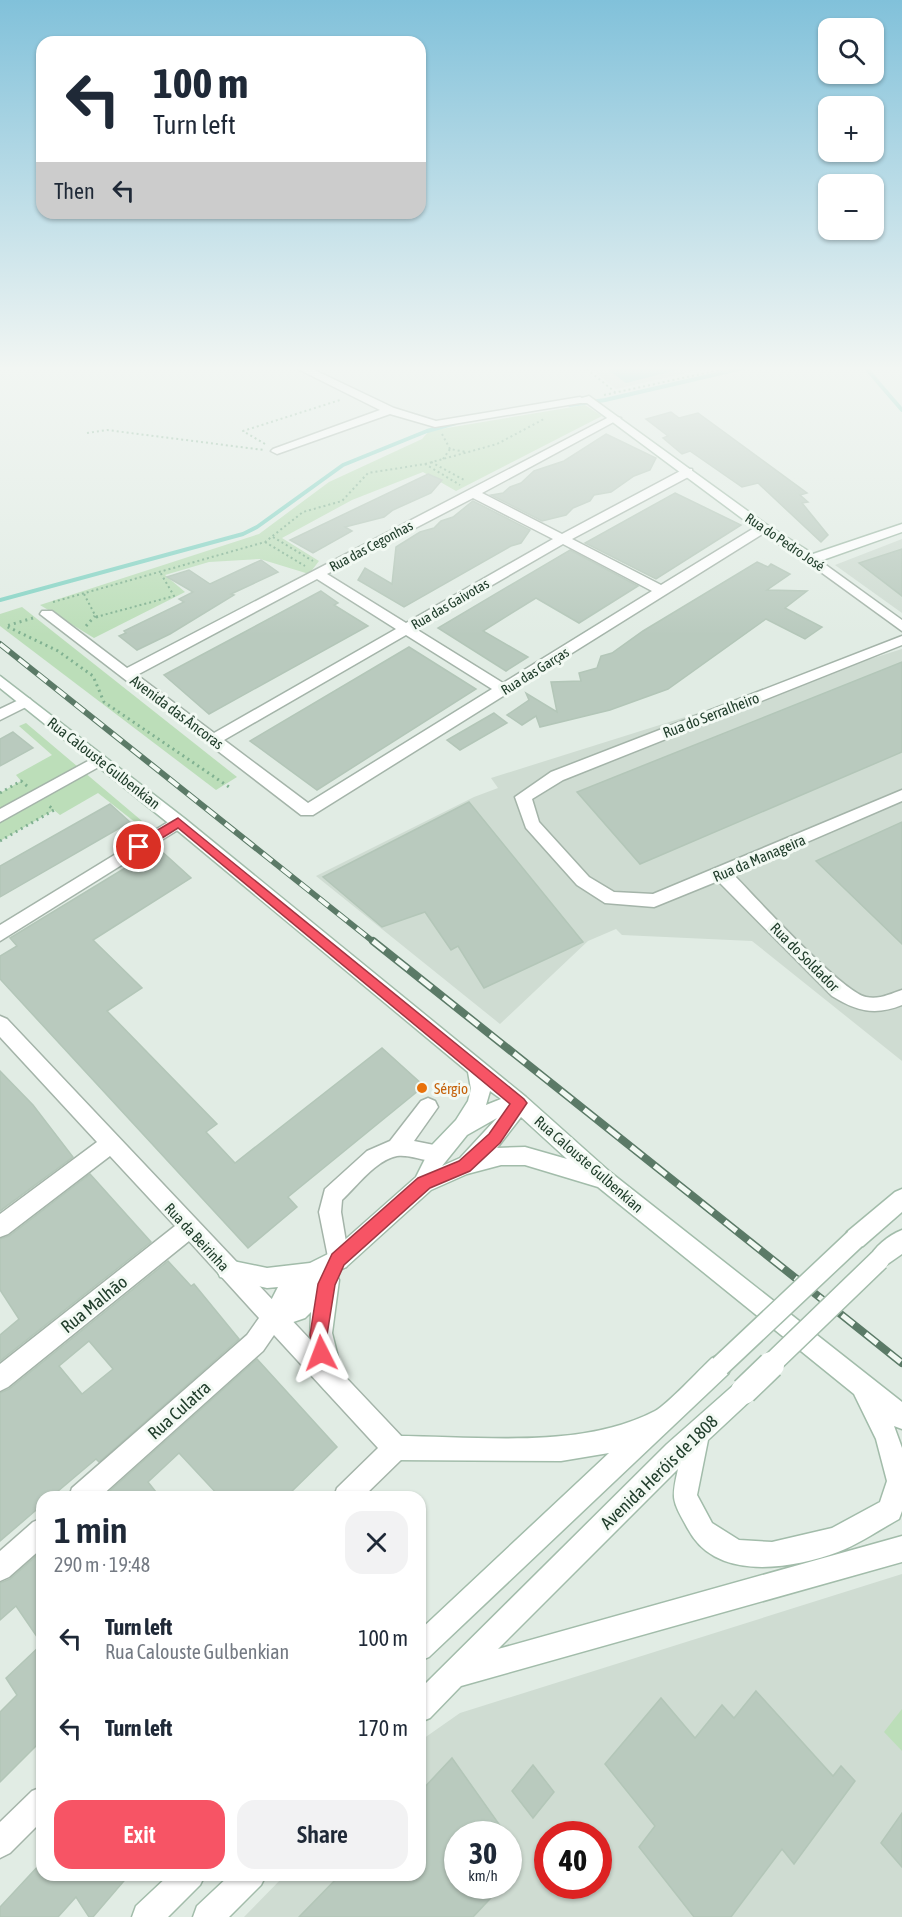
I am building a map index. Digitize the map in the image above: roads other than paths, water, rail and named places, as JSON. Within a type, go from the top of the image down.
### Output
[{"type":"street","name":"Rua das Cegonhas","points":[[127,674],[319,571],[544,455]]},
{"type":"street","name":"Rua do Pedro José","points":[[666,455],[902,627]]},
{"type":"street","name":"Rua das Gaivotas","points":[[214,739],[563,539],[688,472]]},
{"type":"street","points":[[477,491],[664,592]]},
{"type":"street","name":"Rua das Garças","points":[[307,811],[664,592],[763,528]]},
{"type":"street","points":[[812,560],[902,528]]},
{"type":"street","points":[[319,571],[504,690]]},
{"type":"street","name":"Avenida das Âncoras","points":[[47,614],[307,811]]},
{"type":"street","name":"Rua do Serralheiro","points":[[611,898],[583,881],[557,855],[532,824],[523,797],[557,776],[902,640]]},
{"type":"street","name":"Rua Calouste Gulbenkian","points":[[0,681],[178,822],[519,1103],[603,1179],[902,1418]]},
{"type":"street","points":[[0,715],[26,702]]},
{"type":"street","points":[[0,816],[99,760]]},
{"type":"street","name":"Rua da Manageira","points":[[611,898],[654,901],[722,874],[902,795]]},
{"type":"street","points":[[0,934],[178,822]]},
{"type":"street","name":"Rua do Soldador","points":[[722,874],[839,991],[859,1004],[884,1006],[902,997]]},
{"type":"street","name":"Rua da Beirinha","points":[[0,1024],[395,1448]]},
{"type":"street","points":[[424,1183],[437,1153],[478,1104],[482,1094],[482,1082],[476,1068]]},
{"type":"street","points":[[464,1123],[491,1110],[519,1103]]},
{"type":"street","points":[[464,1166],[494,1138],[519,1103]]},
{"type":"street","points":[[338,1260],[330,1212],[332,1196],[374,1157],[397,1147],[428,1107]]},
{"type":"street","points":[[0,1227],[111,1144]]},
{"type":"street","points":[[397,1147],[437,1153]]},
{"type":"street","points":[[273,1318],[297,1310],[319,1279],[338,1260],[424,1183],[464,1166],[501,1156],[525,1156],[603,1179]]},
{"type":"street","points":[[426,1642],[855,1239],[902,1199]]},
{"type":"street","name":"Rua Malhão","points":[[0,1379],[189,1228]]},
{"type":"street","name":"Avenida Heróis de 1808","points":[[426,1702],[697,1434],[902,1240]]},
{"type":"street","points":[[228,1270],[267,1278],[319,1279]]},
{"type":"street","points":[[319,1279],[321,1353],[332,1381]]},
{"type":"street","name":"Rua Culatra","points":[[88,1491],[255,1343],[273,1318]]},
{"type":"street","points":[[697,1434],[684,1497],[704,1532],[736,1553],[772,1556],[836,1540],[896,1506],[899,1481],[886,1437],[862,1384]]},
{"type":"street","points":[[352,1491],[395,1448],[561,1449],[611,1441],[665,1417]]},
{"type":"street","points":[[0,1568],[36,1536]]},
{"type":"street","points":[[453,1675],[902,1549]]},
{"type":"street","points":[[0,1844],[36,1807]]},
{"type":"street","points":[[147,1917],[184,1881]]},
{"type":"street","points":[[208,1917],[245,1881]]},
{"type":"waterway","points":[[0,600],[243,534],[257,527],[343,465],[367,455]]},
{"type":"railway","points":[[0,644],[375,943]]},
{"type":"railway","points":[[373,941],[902,1363]]},
{"type":"place","name":"Sérgio","points":[[422,1088]]}]
